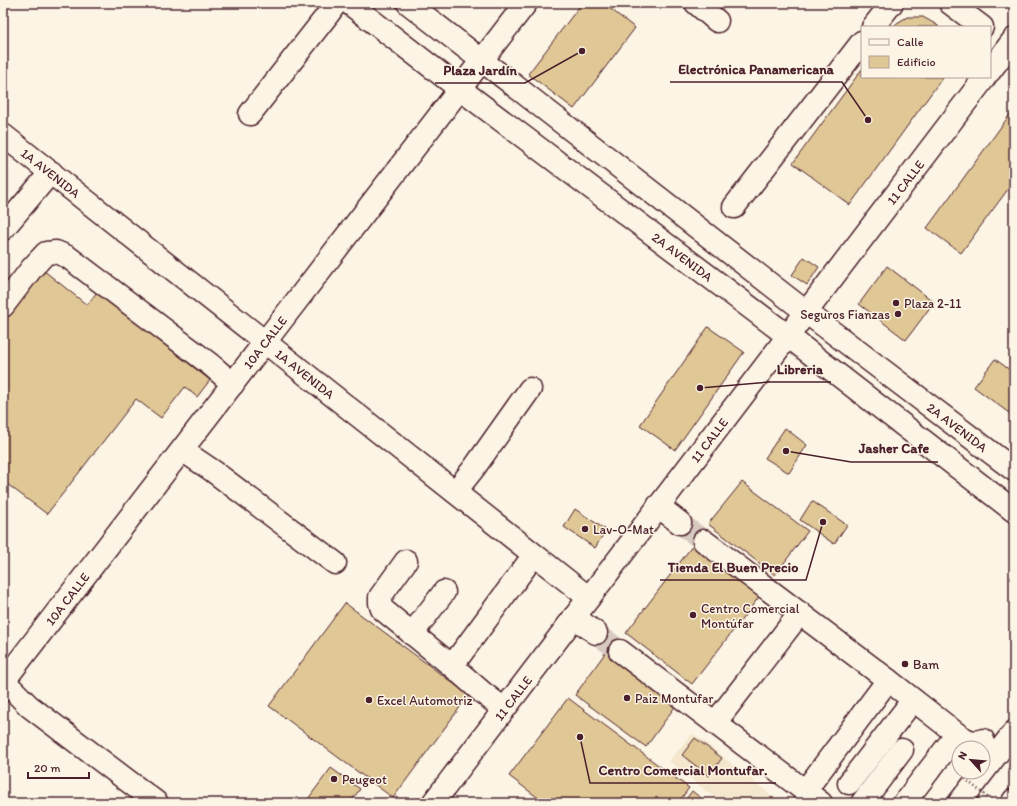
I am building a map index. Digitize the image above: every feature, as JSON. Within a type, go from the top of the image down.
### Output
[{"type":"street","points":[[250,114],[336,3]]},
{"type":"street","name":"2A AVENIDA","points":[[349,3],[460,89],[788,336],[1014,511]]},
{"type":"street","name":"2A AVENIDA","points":[[408,3],[806,312],[1014,470]]},
{"type":"street","name":"10A CALLE","points":[[3,681],[526,3]]},
{"type":"street","points":[[696,3],[717,21]]},
{"type":"street","points":[[875,26],[892,3]]},
{"type":"street","points":[[950,3],[981,26]]},
{"type":"street","points":[[991,35],[1012,46],[991,70]]},
{"type":"street","points":[[734,208],[861,43]]},
{"type":"street","name":"11 CALLE","points":[[433,803],[984,78]]},
{"type":"street","name":"1A AVENIDA","points":[[3,135],[589,598]]},
{"type":"street","points":[[3,229],[51,172]]},
{"type":"street","points":[[3,306],[32,268],[46,253],[56,252],[68,257],[211,365],[233,384]]},
{"type":"street","points":[[455,492],[474,468],[530,389]]},
{"type":"street","points":[[182,450],[213,471],[335,563]]},
{"type":"street","points":[[658,506],[680,523]]},
{"type":"street","points":[[704,541],[966,740]]},
{"type":"street","points":[[452,666],[534,555]]},
{"type":"street","points":[[406,561],[380,597],[382,609],[452,666],[483,694],[504,709]]},
{"type":"street","points":[[412,634],[444,592]]},
{"type":"street","points":[[715,723],[800,613]]},
{"type":"street","points":[[574,617],[596,633]]},
{"type":"street","points":[[620,651],[813,797],[888,680]]},
{"type":"street","points":[[3,681],[29,706],[157,803]]},
{"type":"street","points":[[849,783],[913,700]]},
{"type":"street","points":[[991,758],[1014,732]]},
{"type":"street","points":[[904,803],[957,734]]},
{"type":"street","points":[[862,803],[902,750]]},
{"type":"street","points":[[959,803],[973,780]]},
{"type":"path","points":[[981,780],[995,803]]},
{"type":"shaded area","points":[[693,733],[781,803],[721,803],[669,761]]},
{"type":"building","points":[[582,3],[603,3],[635,28],[574,109],[528,74]]},
{"type":"building","points":[[907,17],[923,17],[938,26],[894,26]]},
{"type":"building","points":[[861,70],[861,78],[942,78],[850,205],[793,163]]},
{"type":"building","points":[[1014,109],[1014,181],[961,253],[927,228]]},
{"type":"building","points":[[804,257],[819,267],[807,285],[792,275]]},
{"type":"building","name":"Plaza 2-11","points":[[887,266],[934,302],[906,340],[859,304]]},
{"type":"building","points":[[43,270],[87,305],[97,292],[210,380],[197,397],[185,387],[161,418],[136,399],[47,514],[3,481],[3,321]]},
{"type":"building","points":[[708,327],[744,352],[675,450],[640,425]]},
{"type":"building","points":[[995,359],[1014,373],[1013,416],[974,387]]},
{"type":"building","points":[[785,428],[807,445],[789,473],[765,458]]},
{"type":"building","points":[[742,482],[808,531],[775,575],[708,524]]},
{"type":"building","points":[[812,501],[847,525],[834,544],[800,520]]},
{"type":"building","name":"Lav-O-Mat","points":[[575,509],[606,530],[595,548],[564,527]]},
{"type":"building","name":"Centro Comercial Montúfar","points":[[693,545],[759,597],[692,684],[626,633]]},
{"type":"building","name":"Excel Automotriz","points":[[345,603],[469,695],[393,798],[269,706]]},
{"type":"building","name":"Paiz Montufar","points":[[608,649],[679,701],[646,747],[575,695]]},
{"type":"building","points":[[568,698],[689,788],[678,803],[545,803],[509,776]]},
{"type":"building","points":[[695,738],[722,758],[709,776],[682,755]]},
{"type":"building","name":"Peugeot","points":[[331,768],[360,789],[350,803],[305,803]]},
{"type":"building","points":[[692,791],[707,803],[683,803]]},
{"type":"tunnel","points":[[680,523],[704,541]]},
{"type":"tunnel","points":[[596,633],[620,651]]},
{"type":"place","name":"Plaza Jardín","points":[[582,51]]},
{"type":"place","name":"Electrónica Panamericana","points":[[868,120]]},
{"type":"place","name":"Plaza 2-11","points":[[896,303]]},
{"type":"place","name":"Seguros Fianzas","points":[[898,314]]},
{"type":"place","name":"Libreria","points":[[700,388]]},
{"type":"place","name":"Jasher Cafe","points":[[786,451]]},
{"type":"place","name":"Tienda El Buen Precio","points":[[823,522]]},
{"type":"place","name":"Lav-O-Mat","points":[[585,529]]},
{"type":"place","name":"Centro Comercial Montúfar","points":[[693,615]]},
{"type":"place","name":"Bam","points":[[905,664]]},
{"type":"place","name":"Paiz Montufar","points":[[627,698]]},
{"type":"place","name":"Excel Automotriz","points":[[369,700]]},
{"type":"place","name":"Centro Comercial Montufar.","points":[[580,737]]},
{"type":"place","name":"Peugeot","points":[[334,779]]}]
